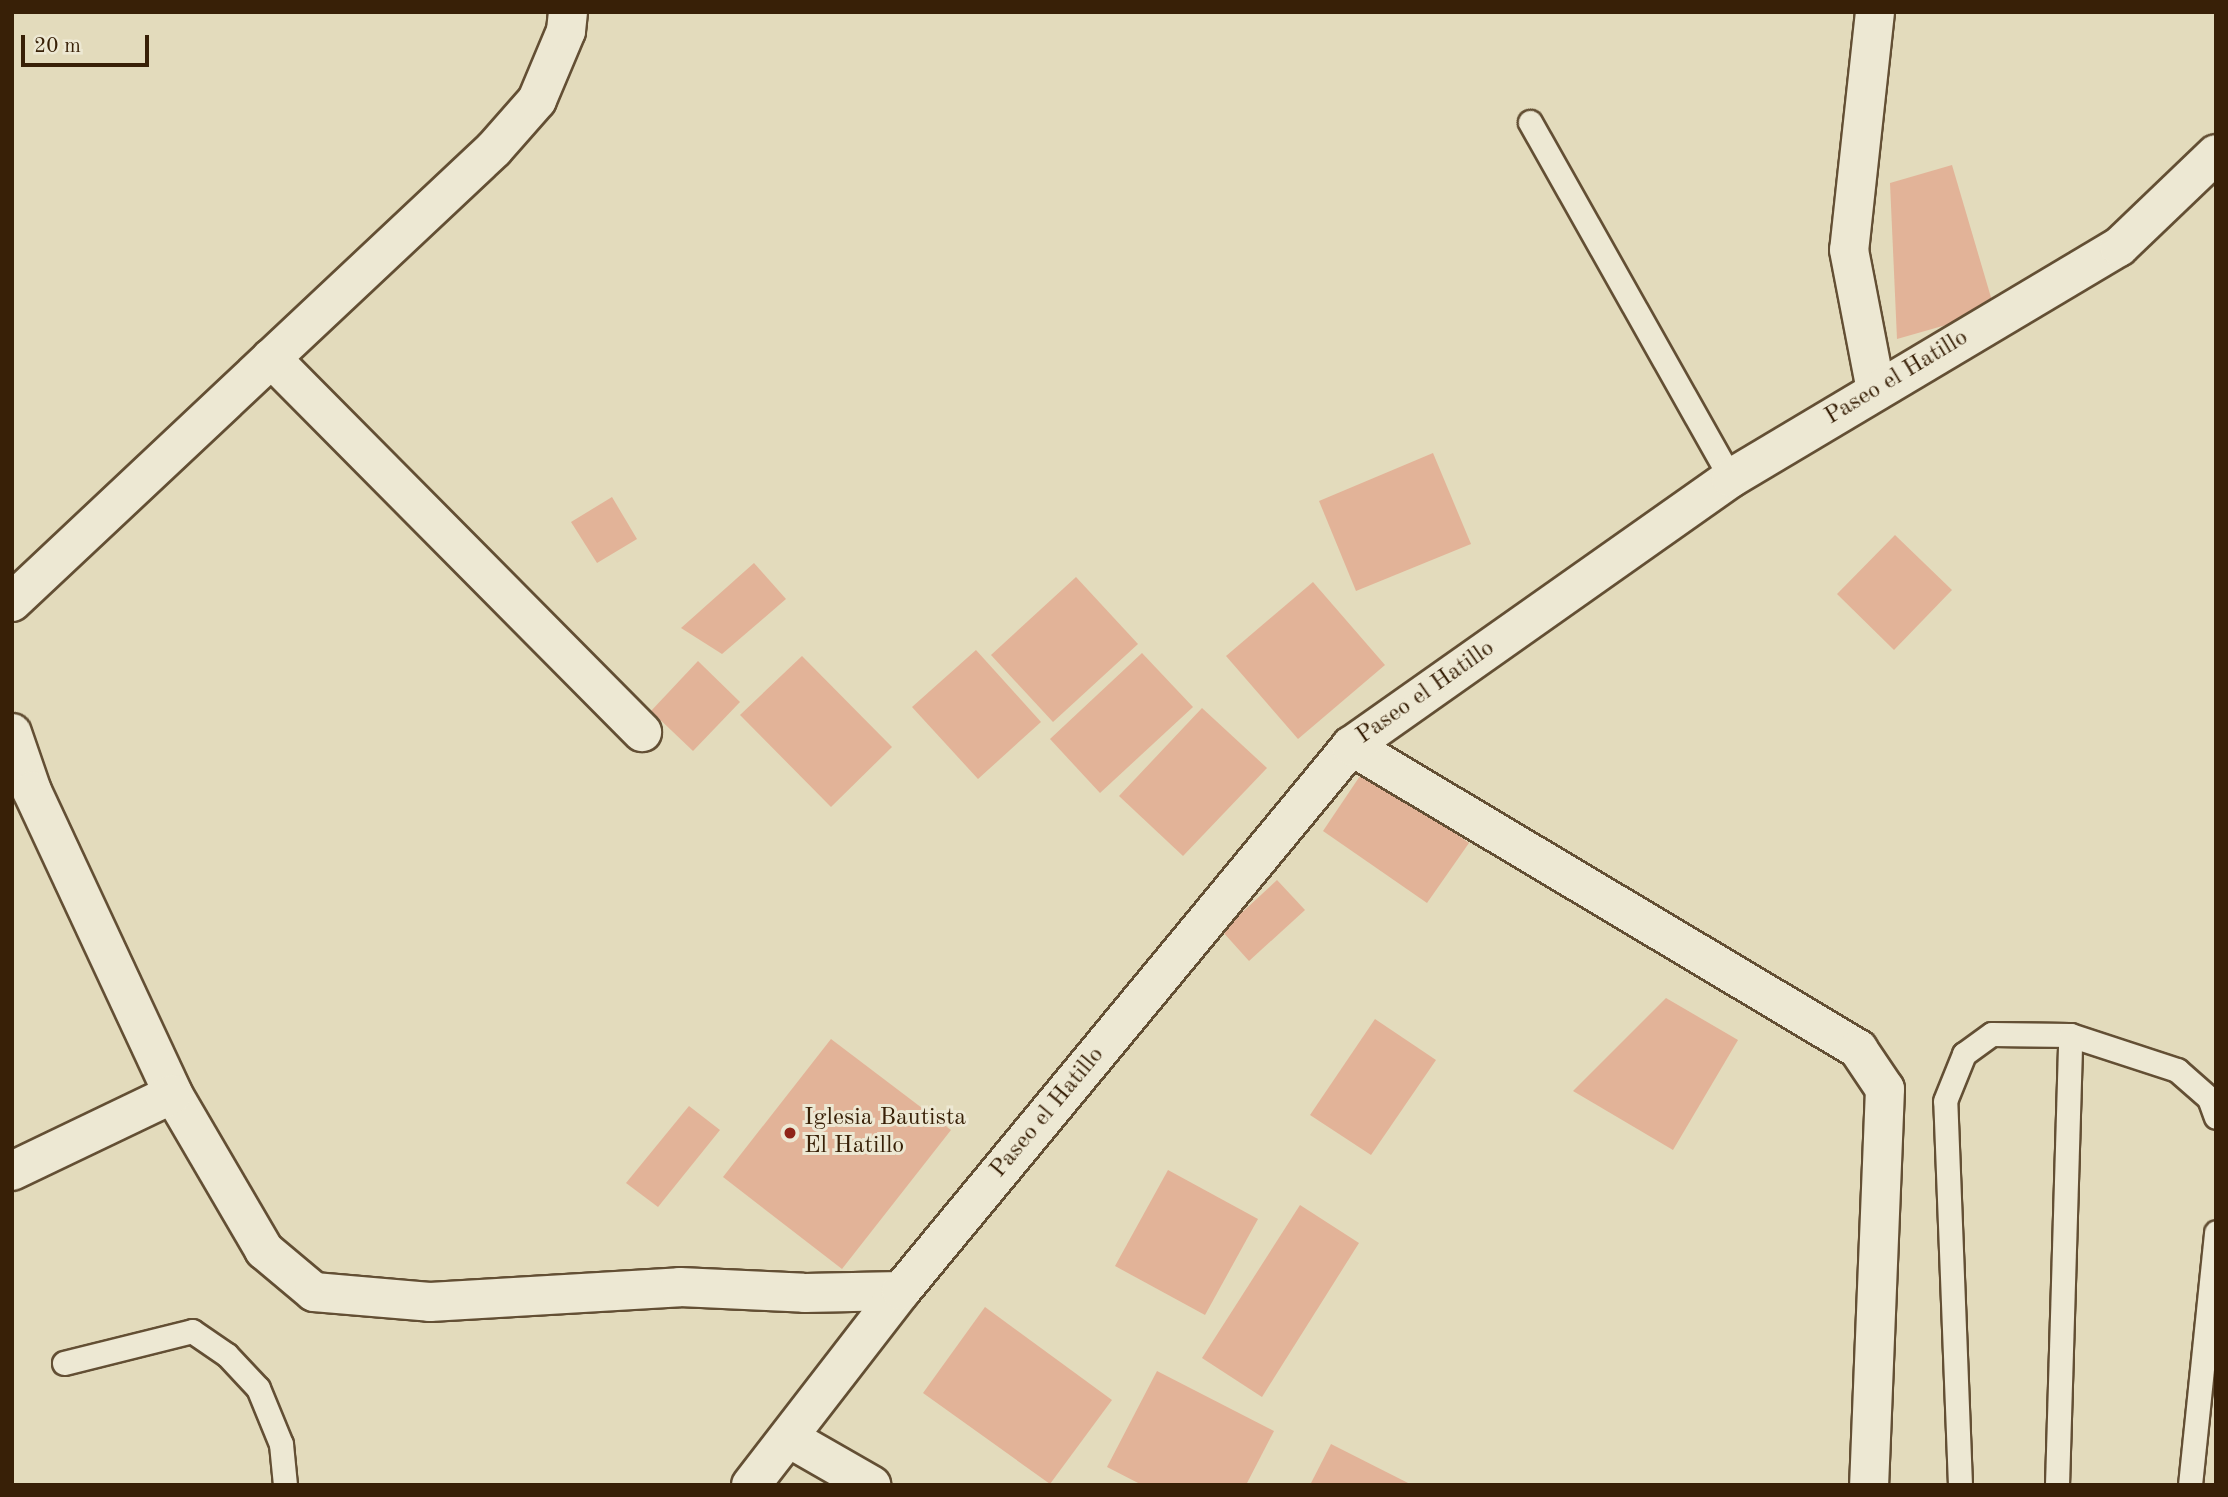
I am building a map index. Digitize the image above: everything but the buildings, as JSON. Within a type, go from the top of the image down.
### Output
[{"type":"street","points":[[12,602],[494,149],[537,100],[566,31],[568,12]]},
{"type":"street","points":[[1875,12],[1849,250],[1876,390]]},
{"type":"street","name":"Paseo el Hatillo","points":[[751,1485],[901,1291],[1351,746],[1731,478],[2119,247],[2216,154]]},
{"type":"street","points":[[271,358],[642,732]]},
{"type":"street","points":[[12,733],[32,790],[173,1094],[264,1250],[314,1292],[430,1302],[680,1287],[805,1293],[901,1291]]},
{"type":"street","points":[[1351,746],[1858,1049],[1885,1089],[1870,1485]]},
{"type":"street","points":[[12,1171],[173,1094]]},
{"type":"street","points":[[789,1438],[871,1485]]},
{"type":"lane","points":[[1530,122],[1731,478]]},
{"type":"lane","points":[[1960,1485],[1945,1101],[1964,1054],[1992,1034],[2070,1034],[2177,1070],[2209,1098],[2216,1117]]},
{"type":"lane","points":[[2057,1485],[2070,1034]]},
{"type":"lane","points":[[2190,1485],[2216,1231]]},
{"type":"lane","points":[[64,1363],[192,1331],[227,1355],[258,1388],[281,1444],[285,1485]]},
{"type":"place","name":"Iglesia Bautista El Hatillo","points":[[790,1133]]}]
